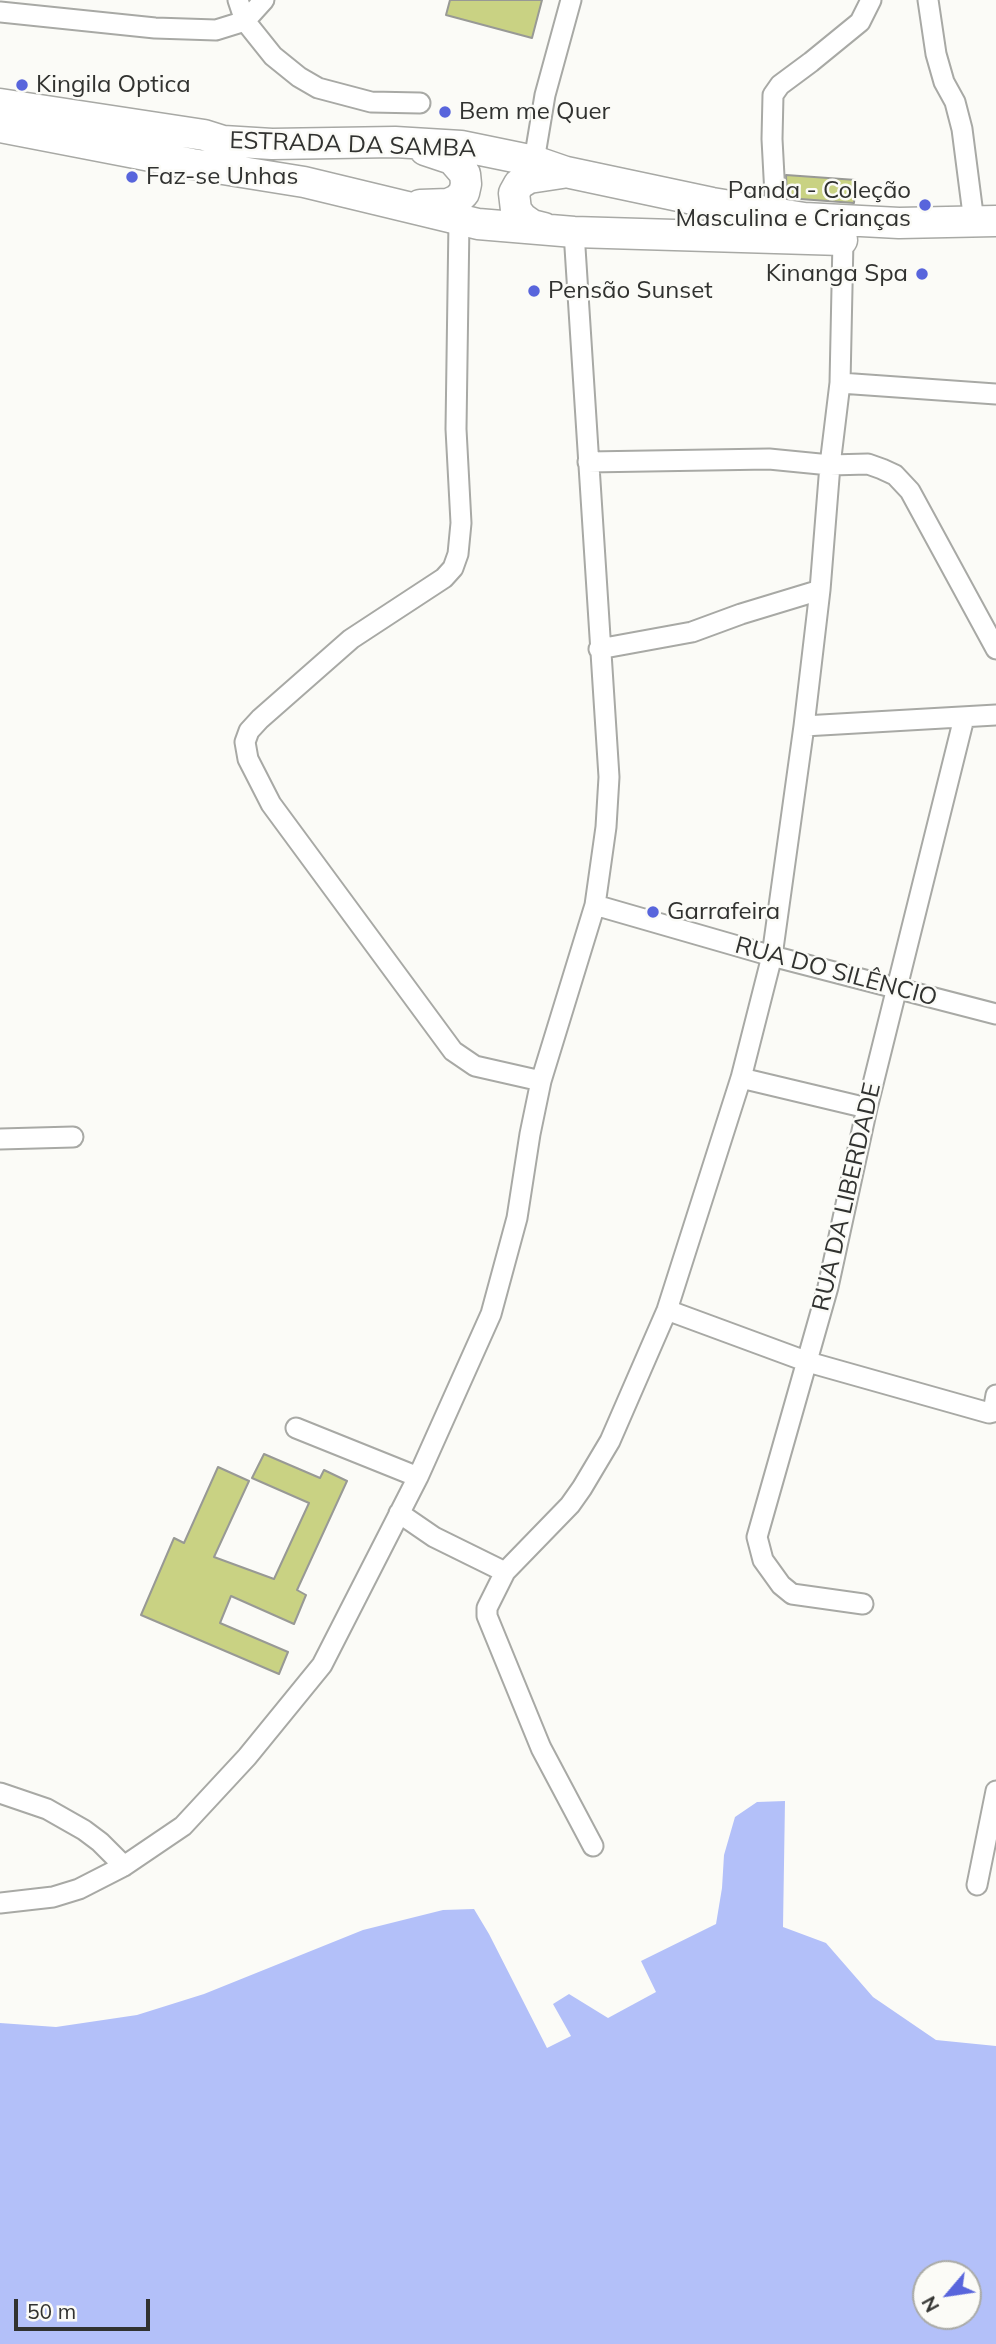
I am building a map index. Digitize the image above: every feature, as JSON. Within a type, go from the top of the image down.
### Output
[{"type":"main road","name":"ESTRADA DA SAMBA","points":[[0,104],[204,135],[223,141],[272,144],[394,142],[461,146],[534,161],[566,172],[776,214],[804,218],[989,226]]},
{"type":"main road","name":"ESTRADA DA SAMBA","points":[[0,127],[192,164],[304,181],[459,221],[565,232],[843,240],[989,226]]},
{"type":"main road","points":[[392,204],[448,204],[464,193],[466,184],[465,174],[452,159],[394,142]]},
{"type":"main road","points":[[565,232],[532,225],[522,218],[516,211],[514,193],[519,184],[529,178],[566,172]]},
{"type":"street","points":[[238,0],[245,21],[273,55],[299,77],[318,88],[371,102],[420,103]]},
{"type":"street","points":[[0,12],[189,30],[216,30],[245,21],[264,0]]},
{"type":"street","points":[[534,161],[545,95],[571,0]]},
{"type":"street","points":[[776,214],[772,139],[774,95],[780,85],[860,22],[871,0]]},
{"type":"street","points":[[928,0],[936,54],[944,82],[955,102],[989,226]]},
{"type":"street","points":[[459,221],[456,429],[461,523],[458,554],[453,568],[444,579],[351,639],[267,712],[249,731],[245,742],[248,759],[271,804],[453,1051],[474,1066],[541,1081]]},
{"type":"street","points":[[0,1903],[53,1897],[79,1889],[124,1866],[183,1826],[247,1756],[323,1665],[418,1477],[491,1314],[517,1218],[541,1081],[595,905],[606,827],[609,777],[588,463],[565,232]]},
{"type":"street","points":[[593,1846],[541,1748],[486,1616],[487,1608],[505,1572],[570,1505],[610,1441],[667,1310],[741,1079],[772,956],[804,726],[820,590],[830,465],[841,383],[843,240]]},
{"type":"street","points":[[841,383],[996,394]]},
{"type":"street","points":[[588,463],[768,459],[830,465],[868,464],[882,468],[895,475],[911,491],[988,617],[996,649]]},
{"type":"street","points":[[599,649],[692,632],[820,590]]},
{"type":"street","points":[[804,726],[996,715]]},
{"type":"street","name":"RUA DA LIBERDADE","points":[[863,1604],[792,1594],[772,1573],[758,1548],[757,1537],[828,1287],[867,1108],[964,718]]},
{"type":"street","name":"RUA DO SILÊNCIO","points":[[595,905],[772,956],[996,1014]]},
{"type":"street","points":[[741,1079],[867,1108]]},
{"type":"street","points":[[0,1139],[73,1137]]},
{"type":"street","points":[[667,1310],[808,1362],[989,1413],[993,1412],[996,1395]]},
{"type":"street","points":[[296,1427],[418,1477]]},
{"type":"street","points":[[399,1513],[435,1537],[505,1572]]},
{"type":"street","points":[[977,1885],[996,1791]]},
{"type":"street","points":[[0,1793],[47,1810],[84,1830],[124,1866]]},
{"type":"water","points":[[785,1801],[783,1927],[826,1943],[873,1997],[936,2040],[996,2046],[996,2344],[0,2344],[0,2023],[56,2027],[137,2015],[204,1994],[363,1930],[443,1910],[474,1909],[547,2048],[571,2036],[553,2004],[569,1994],[608,2018],[656,1992],[641,1961],[716,1924],[724,1855],[735,1817],[757,1802]]},
{"type":"building","points":[[450,0],[542,0],[532,38],[446,15]]},
{"type":"building","points":[[786,175],[856,180],[854,203],[787,198]]},
{"type":"building","points":[[264,1454],[320,1478],[324,1470],[347,1481],[297,1590],[306,1595],[294,1624],[231,1596],[220,1623],[288,1652],[279,1674],[141,1615],[174,1538],[184,1543],[218,1467],[249,1481],[214,1557],[274,1579],[309,1503],[252,1478]]},
{"type":"place","name":"Kingila Optica","points":[[22,85]]},
{"type":"place","name":"Bem me Quer","points":[[445,112]]},
{"type":"place","name":"Faz-se Unhas","points":[[132,177]]},
{"type":"place","name":"Panda - Coleção Masculina e Crianças","points":[[925,205]]},
{"type":"place","name":"Kinanga Spa","points":[[922,274]]},
{"type":"place","name":"Pensão Sunset","points":[[534,291]]},
{"type":"place","name":"Garrafeira","points":[[653,912]]}]
